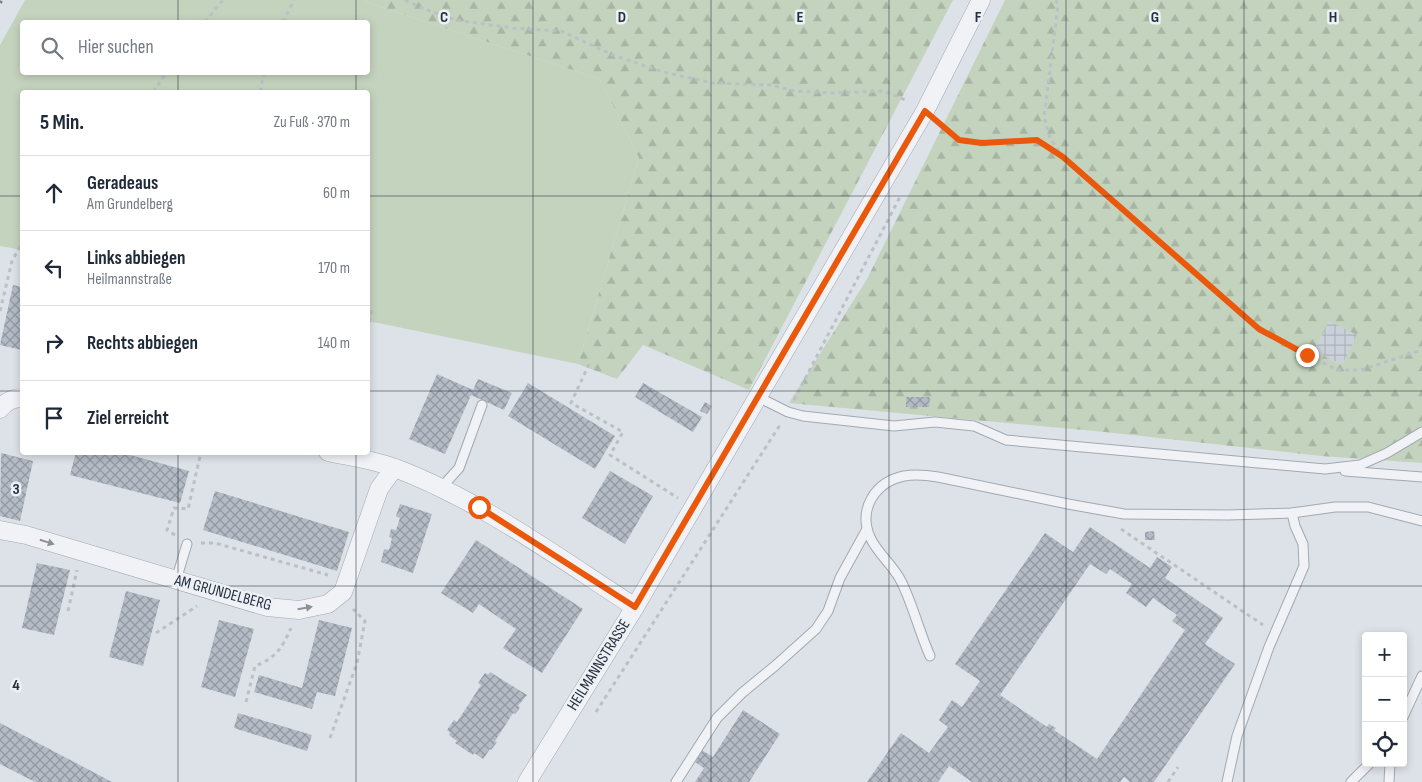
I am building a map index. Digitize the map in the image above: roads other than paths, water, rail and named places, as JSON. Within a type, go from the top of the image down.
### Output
[{"type":"street","name":"HEILMANNSTRASSE","points":[[527,782],[694,508],[925,111],[981,0]]},
{"type":"street","points":[[0,409],[5,403],[20,398]]},
{"type":"street","points":[[343,455],[394,468],[479,507],[635,607]]},
{"type":"street","name":"AM GRUNDELBERG","points":[[0,530],[26,535],[267,607],[299,610],[328,604],[345,586],[379,489],[394,468]]},
{"type":"lane","points":[[758,397],[788,412],[803,416],[855,423],[894,426],[935,422],[974,426],[1006,440],[1422,477]]},
{"type":"lane","points":[[441,488],[459,468],[482,405]]},
{"type":"lane","points":[[1325,469],[1360,465],[1387,453],[1422,432]]},
{"type":"lane","points":[[930,656],[900,579],[871,539],[865,523],[866,511],[872,498],[884,484],[902,476],[918,474],[938,477],[1124,514],[1292,513],[1335,508],[1368,507],[1422,521]]},
{"type":"lane","points":[[1227,782],[1237,736],[1275,633],[1304,566],[1303,544],[1295,526],[1292,513]]},
{"type":"lane","points":[[676,782],[717,718],[742,693],[816,629],[828,611],[840,578],[867,529]]},
{"type":"lane","points":[[176,580],[187,544]]},
{"type":"lane","points":[[1407,708],[1422,676]]},
{"type":"lane","points":[[1351,782],[1366,767]]},
{"type":"lane","points":[[1389,782],[1390,767]]}]
